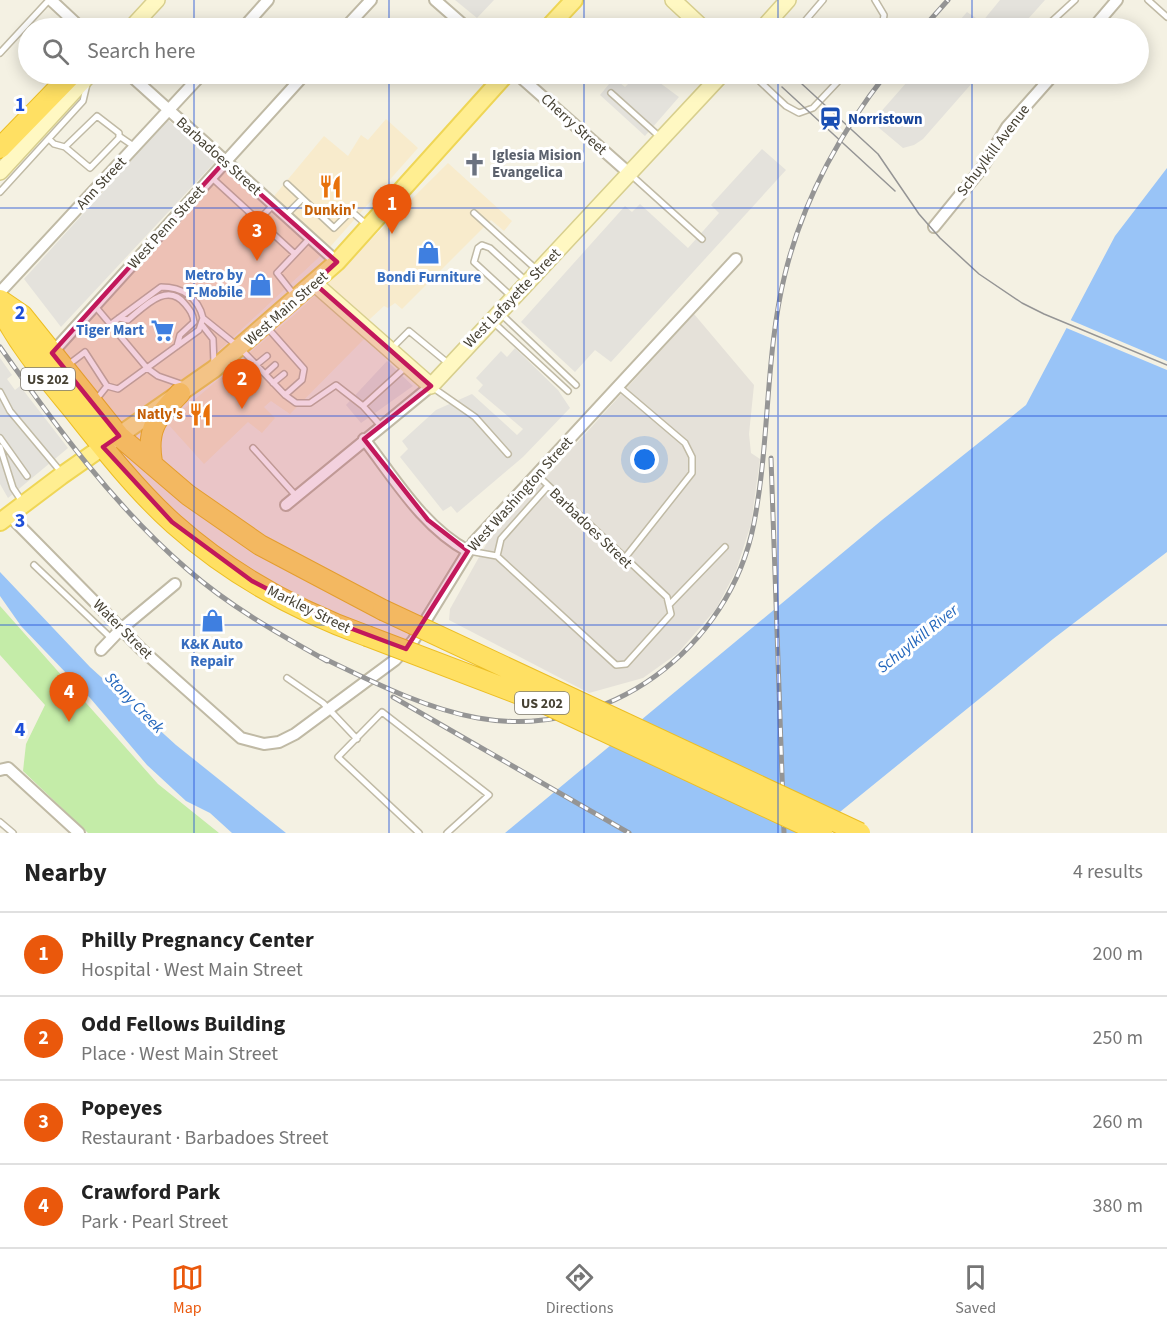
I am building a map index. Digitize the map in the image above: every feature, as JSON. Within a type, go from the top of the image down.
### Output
[{"type":"highway","points":[[0,148],[62,84]]},
{"type":"highway","name":"Markley Street","points":[[0,300],[22,315],[93,404],[111,442],[152,462],[225,523],[383,610],[719,775]]},
{"type":"highway","name":"Markley Street","points":[[0,307],[9,326],[38,367],[111,442],[172,522],[200,546],[286,601],[367,636],[512,689],[719,775]]},
{"type":"highway","points":[[152,462],[149,443],[158,417],[185,390]]},
{"type":"highway","points":[[719,775],[860,833]]},
{"type":"highway","name":"US 202","points":[[719,775],[822,833]]},
{"type":"main road","points":[[557,18],[574,0]]},
{"type":"main road","name":"West Main Street","points":[[5,519],[63,474],[214,369],[314,283],[337,262],[497,84]]},
{"type":"street","points":[[50,0],[70,18]]},
{"type":"street","points":[[252,18],[268,0]]},
{"type":"street","points":[[354,18],[371,0]]},
{"type":"street","points":[[435,0],[456,18]]},
{"type":"street","points":[[673,0],[692,18]]},
{"type":"street","points":[[772,18],[788,0]]},
{"type":"street","points":[[1102,18],[1117,0]]},
{"type":"street","points":[[139,18],[152,2]]},
{"type":"street","points":[[0,172],[81,84]]},
{"type":"street","name":"Barbadoes Street","points":[[140,84],[337,262]]},
{"type":"street","name":"Ann Street","points":[[0,292],[193,84]]},
{"type":"street","name":"West Penn Street","points":[[52,352],[295,84]]},
{"type":"street","name":"Cherry Street","points":[[528,84],[630,174]]},
{"type":"street","name":"West Lafayette Street","points":[[286,505],[431,386],[449,364],[713,84]]},
{"type":"street","name":"Schuylkill Avenue","points":[[934,227],[982,168],[1007,127],[1045,84]]},
{"type":"street","name":"West Washington Street","points":[[241,738],[264,744],[279,742],[295,734],[395,660],[413,641],[468,551],[536,474],[736,259]]},
{"type":"street","points":[[314,283],[431,386]]},
{"type":"street","points":[[364,440],[428,520],[447,538],[468,551]]},
{"type":"street","name":"Water Street","points":[[5,519],[241,738]]},
{"type":"street","points":[[101,650],[121,629],[175,584]]},
{"type":"street","points":[[0,770],[8,768],[79,833]]},
{"type":"lane","points":[[33,18],[50,0]]},
{"type":"lane","points":[[808,18],[823,0]]},
{"type":"lane","points":[[875,0],[884,18]]},
{"type":"lane","points":[[1054,18],[1075,0]]},
{"type":"lane","points":[[1148,0],[1167,17]]},
{"type":"lane","points":[[0,53],[18,34]]},
{"type":"lane","points":[[0,192],[82,101],[87,84]]},
{"type":"lane","points":[[765,84],[786,106],[799,113],[813,108],[836,84]]},
{"type":"lane","points":[[611,93],[662,139]]},
{"type":"lane","points":[[65,147],[97,116],[135,147]]},
{"type":"lane","points":[[49,139],[54,144],[65,147],[90,168],[119,136]]},
{"type":"lane","points":[[630,174],[702,239]]},
{"type":"lane","points":[[211,177],[295,254]]},
{"type":"lane","points":[[287,184],[334,228],[351,211],[369,227]]},
{"type":"lane","points":[[285,216],[302,199]]},
{"type":"lane","points":[[258,221],[273,205]]},
{"type":"lane","points":[[474,213],[532,276]]},
{"type":"lane","points":[[297,298],[277,273],[310,238]]},
{"type":"lane","points":[[513,297],[474,261],[478,248],[482,246],[490,248],[532,276]]},
{"type":"lane","points":[[111,324],[152,291],[161,287],[171,287],[186,292],[213,339],[214,369]]},
{"type":"lane","points":[[119,318],[128,320],[158,296],[166,294],[180,298],[189,309],[194,322],[180,335],[177,346]]},
{"type":"lane","points":[[96,306],[147,368],[185,390]]},
{"type":"lane","points":[[495,316],[576,385]]},
{"type":"lane","points":[[495,316],[568,391]]},
{"type":"lane","points":[[64,368],[85,352],[107,386],[118,389],[177,346],[203,322]]},
{"type":"lane","points":[[203,322],[240,348],[285,395],[296,403],[310,403],[336,385],[363,406],[381,426]]},
{"type":"lane","points":[[266,325],[279,346],[304,369],[304,375],[285,395]]},
{"type":"lane","points":[[390,350],[409,331],[449,364]]},
{"type":"lane","points":[[256,365],[267,356]]},
{"type":"lane","points":[[265,374],[275,365]]},
{"type":"lane","points":[[363,406],[408,365]]},
{"type":"lane","points":[[273,383],[284,374]]},
{"type":"lane","points":[[93,404],[107,386]]},
{"type":"lane","points":[[431,386],[475,417],[508,454]]},
{"type":"lane","points":[[618,386],[685,443],[692,457],[692,473],[624,559]]},
{"type":"lane","points":[[0,392],[10,411],[63,474]]},
{"type":"lane","points":[[0,438],[27,476]]},
{"type":"lane","points":[[0,447],[13,488],[24,504]]},
{"type":"lane","points":[[253,448],[297,496]]},
{"type":"lane","name":"Barbadoes Street","points":[[536,474],[647,581],[667,597],[669,604]]},
{"type":"lane","points":[[497,556],[501,539],[548,486]]},
{"type":"lane","points":[[468,551],[497,556],[616,665],[626,664],[646,645],[671,614],[669,604],[725,547]]},
{"type":"lane","points":[[34,565],[112,639]]},
{"type":"lane","points":[[287,678],[321,701],[357,739]]},
{"type":"lane","points":[[419,833],[338,757],[382,712],[489,795],[447,833]]},
{"type":"lane","points":[[0,822],[13,833]]},
{"type":"highlighted area","points":[[224,162],[337,262],[314,283],[431,386],[364,439],[428,520],[468,551],[406,649],[323,618],[252,581],[172,522],[103,447],[119,436],[52,353]]},
{"type":"shaded area","points":[[455,0],[494,0],[477,18]]},
{"type":"shaded area","points":[[1000,0],[1045,0],[1029,18],[985,18]]},
{"type":"shaded area","points":[[967,12],[976,18],[962,18]]},
{"type":"shaded area","points":[[609,84],[621,84],[625,87],[628,84],[661,84],[679,97],[645,136],[600,95]]},
{"type":"shaded area","points":[[905,84],[971,84],[923,139],[914,145],[903,148],[878,127],[878,115]]},
{"type":"shaded area","points":[[386,119],[418,148],[330,247],[202,366],[120,423],[63,349],[225,171],[265,207],[324,136],[348,156],[361,135],[368,140]]},
{"type":"shaded area","points":[[168,120],[215,162],[61,327],[24,279]]},
{"type":"shaded area","points":[[762,149],[786,170],[611,362],[595,350],[575,372],[521,322],[625,206],[632,212],[640,204],[688,248],[719,213],[711,205]]},
{"type":"shaded area","points":[[448,163],[512,221],[504,231],[491,220],[402,309],[395,303],[388,308],[384,306],[358,330],[365,338],[290,414],[271,401],[264,407],[275,418],[262,433],[248,422],[204,464],[167,423],[299,311]]},
{"type":"shaded area","points":[[694,314],[754,385],[749,434],[751,453],[760,459],[751,524],[736,571],[716,609],[678,653],[643,678],[589,693],[449,620],[450,609],[488,541]]},
{"type":"shaded area","points":[[515,348],[558,390],[570,408],[523,457],[457,513],[451,506],[443,511],[400,457],[408,449],[402,441],[436,410],[472,394],[517,435],[523,429],[478,391],[483,385],[476,378],[501,351],[507,357]]},
{"type":"shaded area","points":[[0,358],[12,375],[7,379],[15,390],[20,386],[68,448],[8,498],[0,484]]},
{"type":"shaded area","points":[[387,361],[413,386],[361,423],[346,405]]},
{"type":"green space","points":[[0,606],[158,784],[219,833],[88,833],[23,771],[26,744],[45,705],[0,655]]},
{"type":"water","name":"Schuylkill River","points":[[1167,168],[1167,552],[1053,639],[814,833],[505,833],[882,520],[1026,405],[1115,236]]},
{"type":"water","points":[[0,572],[90,667],[176,745],[286,833],[232,833],[210,813],[186,801],[147,765],[91,699],[21,626],[0,596]]},
{"type":"pier","points":[[1068,319],[1167,361],[1167,370],[1064,327]]},
{"type":"tram line","points":[[802,84],[878,154],[919,214],[940,238],[979,274],[1022,303],[1044,314],[1167,365]]},
{"type":"tram line","points":[[782,87],[895,191]]},
{"type":"railway","points":[[932,18],[948,0]]},
{"type":"railway","points":[[321,657],[398,693],[437,708],[478,718],[526,721],[572,715],[616,699],[655,676],[690,646],[719,609],[741,568],[754,523],[763,460],[774,335],[785,274],[802,220],[825,168],[853,120],[878,84]]},
{"type":"railway","points":[[0,347],[87,464],[160,545],[203,582],[237,607],[327,661]]},
{"type":"railway","points":[[771,458],[784,833]]},
{"type":"railway","points":[[393,697],[629,833]]},
{"type":"place","name":"Norristown","points":[[830,119]]},
{"type":"place","name":"Iglesia Mision Evangelica","points":[[474,164]]},
{"type":"place","name":"Dunkin'","points":[[330,186]]},
{"type":"place","name":"Philly Pregnancy Center","points":[[392,234]]},
{"type":"place","name":"Bondi Furniture","points":[[429,253]]},
{"type":"place","name":"Popeyes","points":[[257,261]]},
{"type":"place","name":"Metro by T-Mobile","points":[[261,284]]},
{"type":"place","name":"Tiger Mart","points":[[162,330]]},
{"type":"place","name":"Odd Fellows Building","points":[[242,409]]},
{"type":"place","name":"Natly's","points":[[201,414]]},
{"type":"place","name":"K&K Auto Repair","points":[[212,620]]},
{"type":"place","name":"Crawford Park","points":[[69,722]]},
{"type":"water label","name":"Stony Creek","points":[[135,702]]}]
